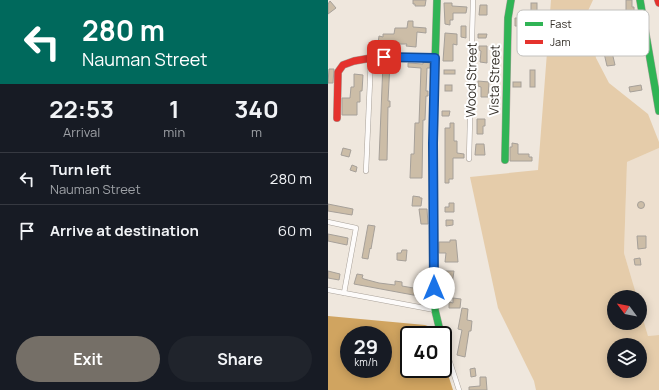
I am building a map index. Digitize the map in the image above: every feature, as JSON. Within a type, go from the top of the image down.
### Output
[{"type":"main road","points":[[437,0],[433,160],[435,310],[439,326]]},
{"type":"main road","name":"Vista Street","points":[[505,160],[508,18],[511,0]]},
{"type":"main road","points":[[640,0],[642,10]]},
{"type":"main road","points":[[649,53],[659,111]]},
{"type":"main road","points":[[337,118],[338,72],[340,67],[346,63],[384,57],[435,58]]},
{"type":"street","name":"Wood Street","points":[[469,159],[473,0]]},
{"type":"street","points":[[366,171],[371,58]]},
{"type":"street","points":[[328,222],[356,228],[344,293]]},
{"type":"street","points":[[328,290],[435,310]]},
{"type":"street","points":[[452,369],[459,390]]},
{"type":"shaded area","points":[[551,0],[593,0],[588,10],[550,10]]},
{"type":"shaded area","points":[[547,56],[596,56],[609,83],[648,114],[659,142],[659,148],[627,162],[624,253],[635,290],[607,290],[607,330],[646,330],[648,336],[659,335],[659,390],[536,390],[534,381],[498,308],[470,177],[538,170]]},
{"type":"shaded area","points":[[659,148],[659,335],[648,336],[646,330],[647,290],[635,290],[624,253],[627,162]]},
{"type":"shaded area","points":[[328,316],[428,326],[400,326],[400,378],[449,378],[453,390],[328,390]]},
{"type":"building","points":[[413,0],[426,0],[425,6],[415,6],[415,4],[413,4]]},
{"type":"building","points":[[626,0],[632,0],[632,7],[634,7],[634,10],[626,10]]},
{"type":"building","points":[[330,1],[336,8],[328,14],[328,4]]},
{"type":"building","points":[[444,3],[452,3],[452,6],[467,7],[466,13],[453,13],[453,20],[450,20],[450,25],[445,24]]},
{"type":"building","points":[[531,3],[537,3],[537,10],[531,10]]},
{"type":"building","points":[[480,5],[487,5],[487,15],[479,15]]},
{"type":"building","points":[[515,18],[517,18],[517,26],[515,26]]},
{"type":"building","points":[[408,21],[413,21],[413,27],[426,28],[426,33],[417,32],[416,47],[406,46],[407,44],[378,43],[379,36],[383,37],[383,34],[394,34],[395,28],[407,28]]},
{"type":"building","points":[[461,26],[466,26],[466,38],[461,37]]},
{"type":"building","points":[[445,33],[457,34],[457,45],[453,44],[453,61],[443,61]]},
{"type":"building","points":[[478,34],[487,34],[486,38],[478,38]]},
{"type":"building","points":[[479,46],[487,46],[487,63],[480,62],[481,51],[479,50]]},
{"type":"building","points":[[605,56],[613,56],[615,65],[607,66]]},
{"type":"building","points":[[423,62],[430,63],[430,68],[427,68],[426,91],[428,91],[428,96],[426,96],[425,120],[423,120],[422,178],[410,178],[411,154],[414,154],[415,123],[419,123],[421,68],[408,67],[408,63],[423,64]]},
{"type":"building","points":[[383,63],[390,63],[388,101],[390,101],[390,107],[388,107],[387,160],[379,160]]},
{"type":"building","points":[[329,69],[334,69],[333,83],[328,83]]},
{"type":"building","points":[[444,70],[455,70],[455,74],[444,74]]},
{"type":"building","points":[[530,70],[535,70],[535,87],[530,87]]},
{"type":"building","points":[[354,74],[363,75],[362,91],[360,91],[360,102],[357,102],[357,115],[342,115],[342,98],[350,98],[351,87],[354,87]]},
{"type":"building","points":[[478,81],[489,82],[488,97],[481,97],[481,87],[478,86]]},
{"type":"building","points":[[513,82],[521,82],[521,87],[513,87]]},
{"type":"building","points":[[445,85],[452,85],[452,91],[445,91]]},
{"type":"building","points":[[641,85],[642,90],[630,92],[629,87]]},
{"type":"building","points":[[442,111],[450,111],[449,116],[442,116]]},
{"type":"building","points":[[477,119],[485,119],[483,134],[477,134]]},
{"type":"building","points":[[450,123],[454,123],[454,141],[457,141],[457,153],[464,154],[464,158],[453,158],[453,179],[449,179],[449,183],[445,183],[445,128],[450,128]]},
{"type":"building","points":[[512,143],[518,144],[518,154],[529,154],[529,157],[532,157],[532,161],[510,161],[510,147],[512,147]]},
{"type":"building","points":[[476,144],[484,144],[485,155],[475,155]]},
{"type":"building","points":[[343,148],[351,150],[349,157],[341,155]]},
{"type":"building","points":[[352,165],[357,167],[356,172],[350,170]]},
{"type":"building","points":[[413,196],[422,198],[421,206],[412,206]]},
{"type":"building","points":[[641,202],[644,205],[641,208],[638,205]]},
{"type":"building","points":[[449,203],[454,203],[454,212],[445,212],[445,207],[449,207]]},
{"type":"building","points":[[328,204],[353,209],[352,215],[328,211]]},
{"type":"building","points":[[419,209],[427,209],[428,224],[421,224]]},
{"type":"building","points":[[446,220],[453,220],[453,225],[446,226]]},
{"type":"building","points":[[368,225],[375,226],[368,259],[362,258]]},
{"type":"building","points":[[328,234],[348,238],[347,245],[328,241]]},
{"type":"building","points":[[637,236],[646,236],[646,248],[638,249]]},
{"type":"building","points":[[450,240],[456,240],[458,262],[445,262],[446,253],[439,253],[439,242],[450,242]]},
{"type":"building","points":[[402,250],[407,250],[406,261],[397,260],[397,253],[401,253]]},
{"type":"building","points":[[640,258],[641,265],[635,265],[634,259]]},
{"type":"building","points":[[328,271],[340,274],[339,280],[328,278]]},
{"type":"building","points":[[444,271],[454,271],[451,291],[446,291],[447,278],[444,278]]},
{"type":"building","points":[[357,274],[363,275],[362,278],[364,279],[379,283],[395,285],[395,281],[402,282],[402,286],[419,289],[420,287],[426,288],[424,297],[354,284]]},
{"type":"building","points":[[453,298],[461,299],[460,308],[449,308],[449,302],[453,303]]},
{"type":"building","points":[[462,308],[468,309],[467,320],[472,321],[465,357],[457,355],[462,330],[458,329]]},
{"type":"building","points":[[475,368],[476,376],[471,377],[470,369]]},
{"type":"building","points":[[480,377],[486,377],[487,390],[469,390],[469,387],[480,386]]},
{"type":"traffic: fast","points":[[437,0],[433,130],[433,273],[435,310],[439,326]]},
{"type":"traffic: fast","points":[[505,160],[508,18],[511,0]]},
{"type":"traffic: fast","points":[[640,0],[642,10]]},
{"type":"traffic: fast","points":[[649,53],[659,111]]},
{"type":"traffic: jam","points":[[337,118],[338,72],[343,65],[354,61],[377,57],[435,58]]},
{"type":"route","points":[[384,57],[435,58],[433,143],[434,288]]}]
